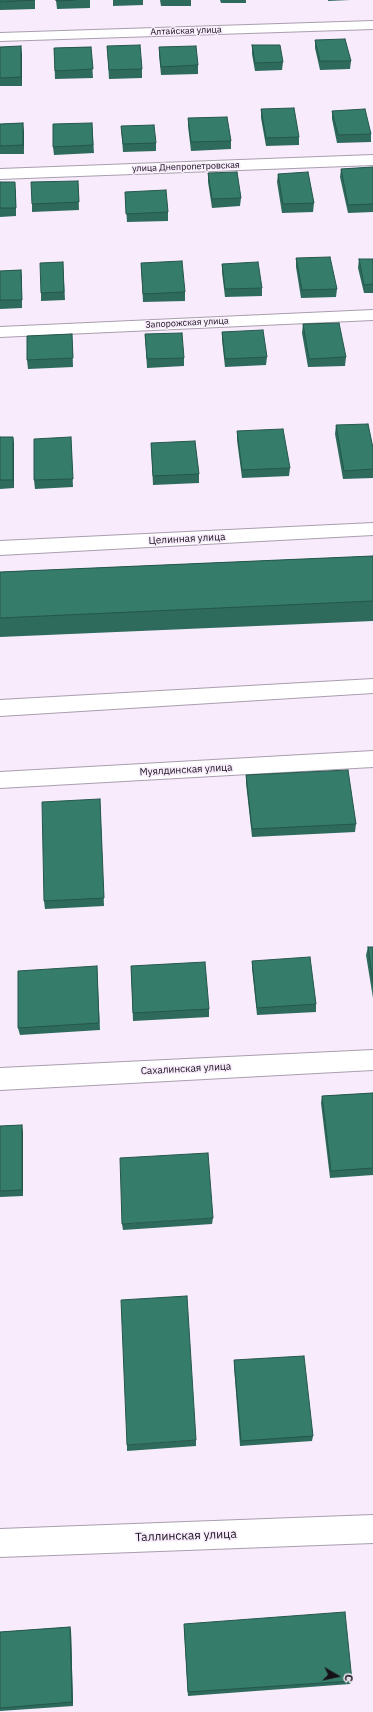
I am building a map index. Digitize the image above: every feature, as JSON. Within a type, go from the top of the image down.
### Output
[{"type":"street","name":"Алтайская улица","points":[[0,37],[373,25]]},
{"type":"street","name":"улица Днепропетровская","points":[[0,174],[373,160]]},
{"type":"street","name":"Запорожская улица","points":[[0,332],[373,315]]},
{"type":"street","name":"Целинная улица","points":[[0,548],[373,529]]},
{"type":"street","points":[[0,708],[373,686]]},
{"type":"street","name":"Муялдинская улица","points":[[0,780],[373,759]]},
{"type":"street","name":"Сахалинская улица","points":[[0,1078],[373,1060]]},
{"type":"street","name":"Таллинская улица","points":[[0,1543],[373,1529]]},
{"type":"building","points":[[0,0],[35,0],[0,2]]},
{"type":"building","points":[[345,39],[351,61],[320,61],[315,40]]},
{"type":"building","points":[[140,45],[142,69],[109,70],[107,46]]},
{"type":"building","points":[[252,45],[280,45],[283,62],[255,63]]},
{"type":"building","points":[[21,46],[21,77],[0,78],[0,47]]},
{"type":"building","points":[[196,46],[198,65],[161,67],[159,47]]},
{"type":"building","points":[[91,47],[93,69],[55,71],[54,48]]},
{"type":"building","points":[[294,108],[299,137],[266,138],[261,109]]},
{"type":"building","points":[[365,109],[371,134],[338,135],[332,111]]},
{"type":"building","points":[[227,117],[231,141],[191,142],[188,118]]},
{"type":"building","points":[[23,123],[23,145],[0,146],[0,124]]},
{"type":"building","points":[[92,123],[93,145],[53,147],[53,124]]},
{"type":"building","points":[[154,125],[156,143],[123,144],[121,126]]},
{"type":"building","points":[[373,167],[373,204],[348,205],[341,169]]},
{"type":"building","points":[[237,172],[241,198],[212,199],[208,173]]},
{"type":"building","points":[[308,172],[314,203],[283,204],[278,174]]},
{"type":"building","points":[[78,181],[79,202],[32,204],[31,182]]},
{"type":"building","points":[[0,182],[15,182],[16,208],[0,208]]},
{"type":"building","points":[[166,190],[168,212],[126,214],[125,192]]},
{"type":"building","points":[[330,257],[337,289],[302,290],[296,258]]},
{"type":"building","points":[[359,259],[373,259],[373,284],[364,285]]},
{"type":"building","points":[[182,261],[185,292],[143,294],[141,263]]},
{"type":"building","points":[[63,262],[64,292],[41,293],[40,263]]},
{"type":"building","points":[[258,262],[262,288],[225,289],[222,264]]},
{"type":"building","points":[[21,270],[22,300],[0,300],[0,271]]},
{"type":"building","points":[[339,323],[346,357],[309,359],[303,324]]},
{"type":"building","points":[[263,330],[267,357],[225,359],[222,332]]},
{"type":"building","points":[[182,333],[184,358],[147,359],[145,334]]},
{"type":"building","points":[[72,334],[73,358],[27,360],[27,336]]},
{"type":"building","points":[[368,424],[373,448],[373,469],[344,471],[336,425]]},
{"type":"building","points":[[283,429],[290,468],[242,470],[237,431]]},
{"type":"building","points":[[0,437],[13,437],[13,480],[0,480]]},
{"type":"building","points":[[71,437],[73,479],[34,480],[34,439]]},
{"type":"building","points":[[195,441],[199,474],[153,476],[151,443]]},
{"type":"building","points":[[373,556],[373,601],[0,618],[0,572]]},
{"type":"building","points":[[348,770],[356,824],[252,829],[246,775]]},
{"type":"building","points":[[100,799],[104,898],[44,901],[42,802]]},
{"type":"building","points":[[368,947],[373,947],[373,983]]},
{"type":"building","points":[[310,957],[316,1004],[257,1008],[252,961]]},
{"type":"building","points":[[205,962],[209,1009],[133,1013],[131,966]]},
{"type":"building","points":[[97,966],[99,1023],[18,1028],[18,971]]},
{"type":"building","points":[[373,1093],[373,1168],[331,1171],[322,1096]]},
{"type":"building","points":[[22,1125],[22,1190],[0,1191],[0,1126]]},
{"type":"building","points":[[208,1153],[213,1218],[122,1224],[120,1158]]},
{"type":"building","points":[[187,1296],[196,1440],[127,1445],[121,1300]]},
{"type":"building","points":[[304,1356],[313,1436],[241,1441],[234,1360]]},
{"type":"building","points":[[345,1612],[352,1681],[188,1692],[184,1624]]},
{"type":"building","points":[[70,1627],[72,1702],[0,1708],[0,1632]]}]
